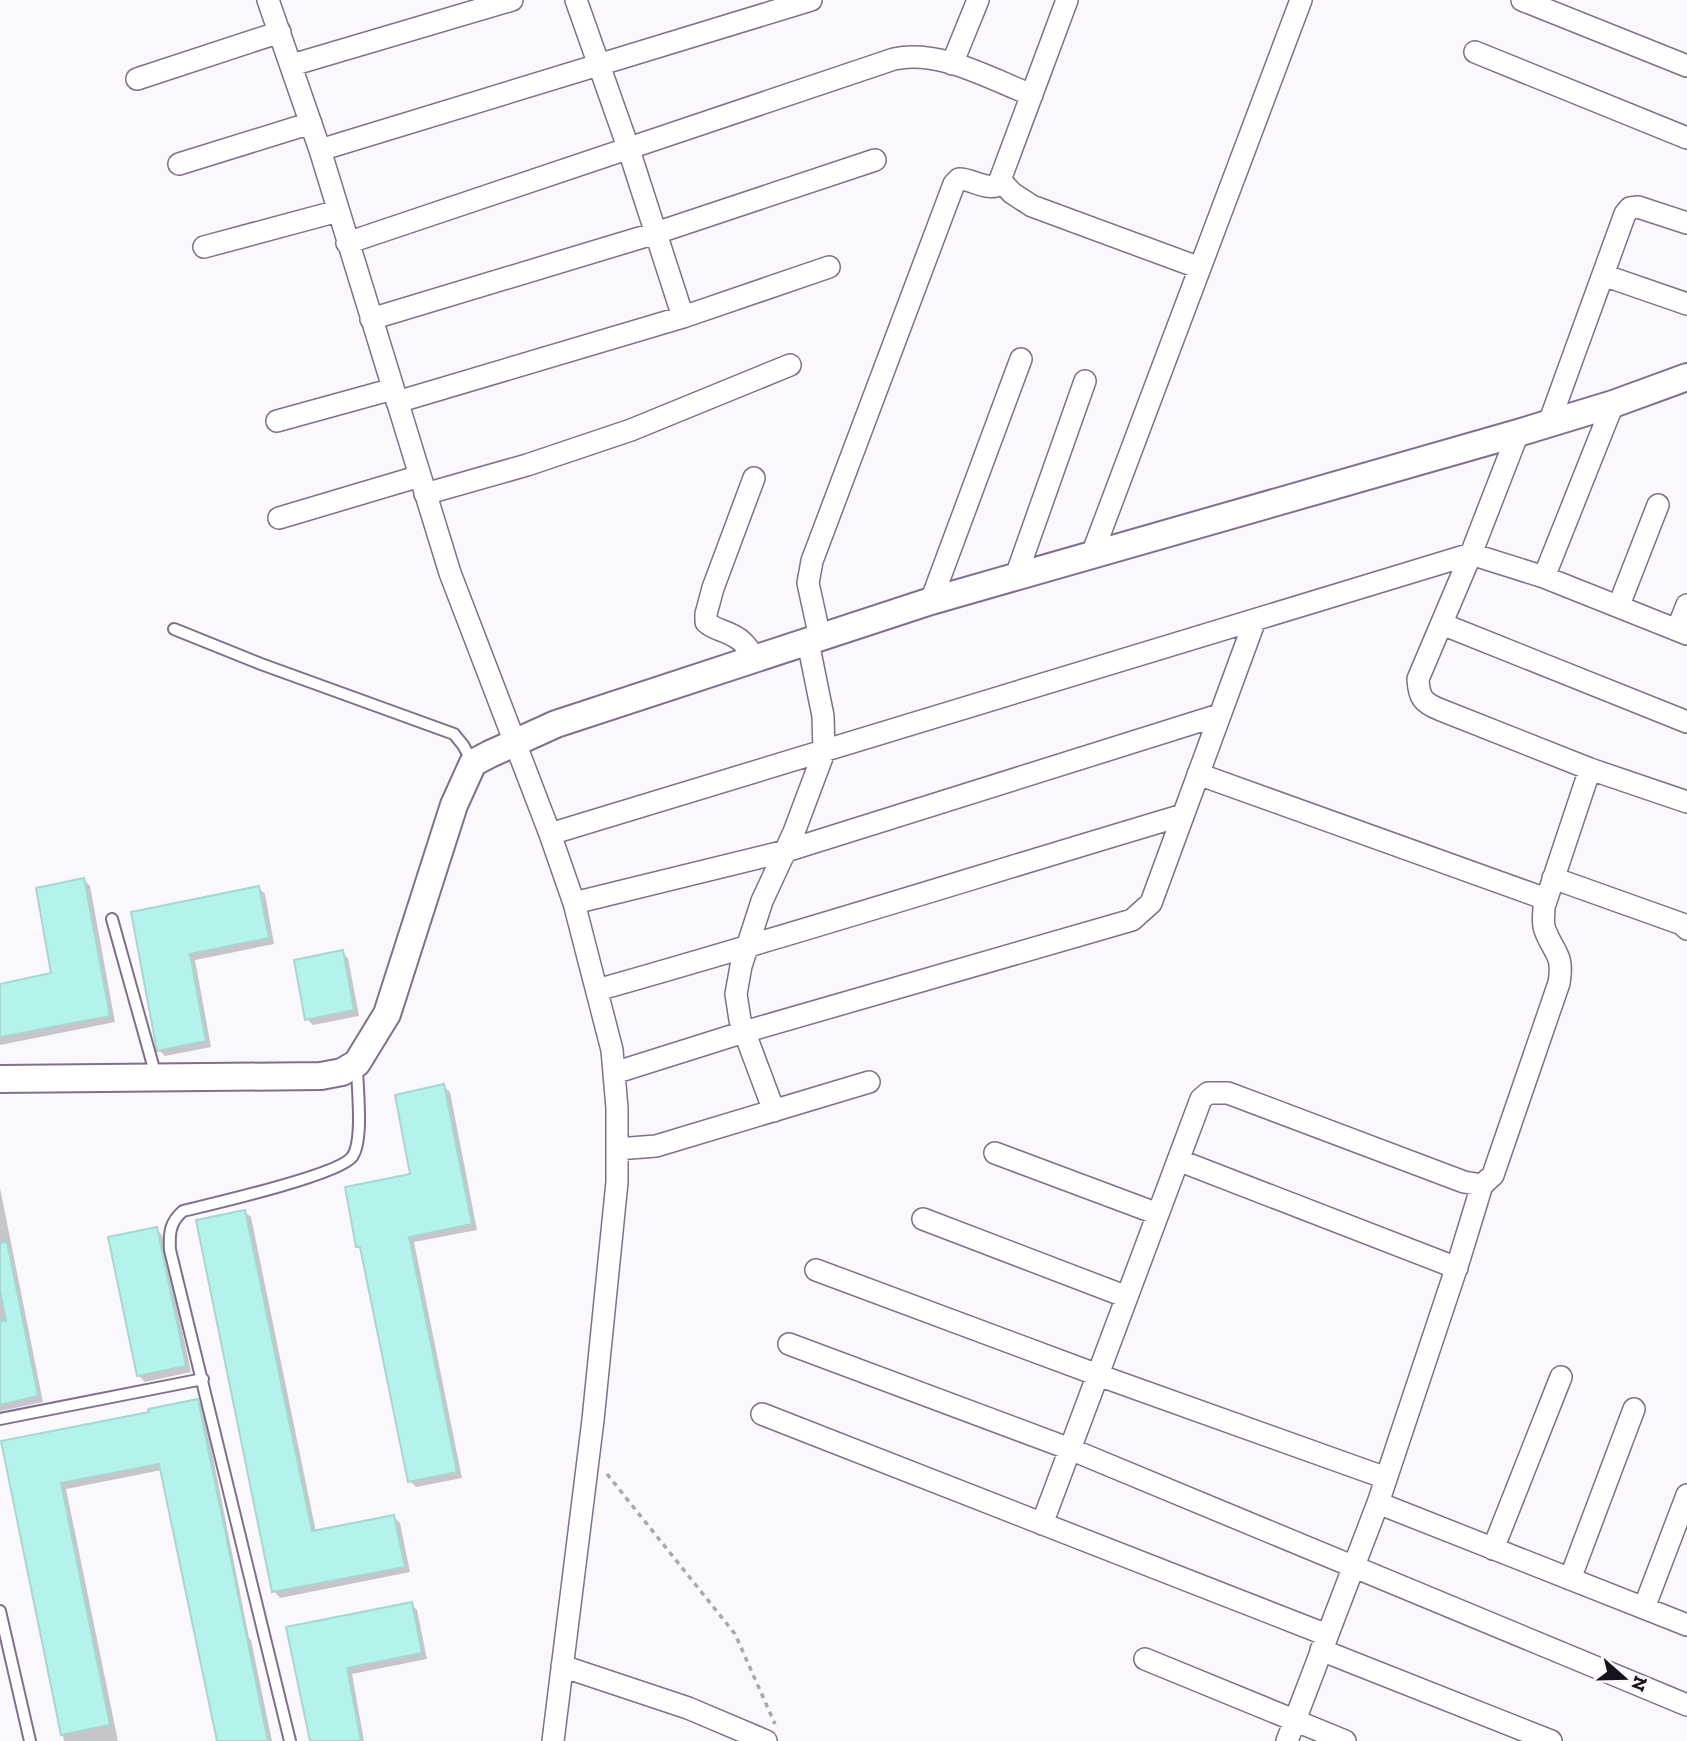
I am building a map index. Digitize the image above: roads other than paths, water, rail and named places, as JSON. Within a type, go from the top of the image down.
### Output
[{"type":"street","points":[[268,0],[320,150],[450,573],[575,903],[612,1050],[617,1182],[589,1450],[553,1741]]},
{"type":"street","points":[[292,65],[512,0]]},
{"type":"street","points":[[576,0],[628,147],[683,317]]},
{"type":"street","points":[[320,150],[811,0]]},
{"type":"street","points":[[952,64],[978,0]]},
{"type":"street","points":[[774,1111],[740,1020],[736,994],[746,948],[762,901],[786,851],[824,752],[823,716],[808,583],[812,561],[954,184],[959,179],[965,179],[990,188],[996,186],[1000,180],[1068,0]]},
{"type":"street","points":[[1091,556],[1301,0]]},
{"type":"street","points":[[1522,0],[1687,66]]},
{"type":"street","points":[[137,79],[280,32]]},
{"type":"street","points":[[1475,52],[1687,138]]},
{"type":"street","points":[[347,243],[628,147],[912,55],[952,64],[1032,95]]},
{"type":"street","points":[[179,163],[311,123]]},
{"type":"street","points":[[371,319],[656,233],[875,160]]},
{"type":"street","points":[[1000,180],[1012,193],[1032,206],[1200,268]]},
{"type":"street","points":[[1549,423],[1625,214],[1630,208],[1646,209],[1687,223]]},
{"type":"street","points":[[204,247],[338,211]]},
{"type":"street","points":[[277,421],[395,396],[683,317],[829,267]]},
{"type":"street","points":[[1603,275],[1687,304]]},
{"type":"street","points":[[931,601],[1021,359]]},
{"type":"street","points":[[279,518],[423,485],[527,465],[631,430],[790,365]]},
{"type":"street","points":[[0,1079],[321,1076],[342,1072],[357,1063],[387,1014],[440,844],[461,787],[474,763],[556,724],[931,601],[1518,433],[1613,404],[1687,377]]},
{"type":"street","points":[[1016,576],[1085,381]]},
{"type":"street","points":[[1544,577],[1613,404]]},
{"type":"street","points":[[1518,433],[1418,679],[1419,695],[1426,704],[1590,769],[1687,802]]},
{"type":"street","points":[[754,478],[713,588],[706,622],[746,645],[755,659]]},
{"type":"street","points":[[1619,606],[1658,505]]},
{"type":"street","points":[[550,834],[1471,554],[1544,577],[1682,632],[1687,605]]},
{"type":"street","points":[[614,1073],[744,1032],[1132,920],[1151,903],[1255,620]]},
{"type":"street","points":[[1442,624],[1687,722]]},
{"type":"street","points":[[575,903],[786,851],[1219,715]]},
{"type":"street","points":[[1287,1741],[1378,1503],[1482,1185],[1493,1175],[1559,983],[1562,969],[1559,955],[1544,928],[1544,907],[1590,769]]},
{"type":"street","points":[[1198,774],[1550,888],[1682,924],[1687,929]]},
{"type":"street","points":[[597,990],[746,948],[1183,815]]},
{"type":"street","points":[[617,1149],[656,1146],[869,1082]]},
{"type":"street","points":[[1042,1524],[1201,1099],[1208,1093],[1228,1093],[1464,1182],[1482,1185]]},
{"type":"street","points":[[995,1153],[1158,1214]]},
{"type":"street","points":[[1178,1160],[1457,1268]]},
{"type":"street","points":[[923,1219],[1127,1297]]},
{"type":"street","points":[[816,1270],[1386,1478]]},
{"type":"street","points":[[789,1344],[1070,1449],[1687,1705]]},
{"type":"street","points":[[1493,1549],[1561,1377]]},
{"type":"street","points":[[1570,1579],[1634,1409]]},
{"type":"street","points":[[762,1414],[1042,1524],[1551,1741]]},
{"type":"street","points":[[1644,1608],[1687,1495]]},
{"type":"street","points":[[1378,1503],[1687,1625]]},
{"type":"street","points":[[1146,1659],[1345,1741]]},
{"type":"street","points":[[562,1665],[772,1735]]},
{"type":"lane","points":[[174,629],[261,664],[454,734],[474,763]]},
{"type":"lane","points":[[113,919],[156,1076]]},
{"type":"lane","points":[[290,1741],[170,1250],[169,1233],[174,1219],[184,1211],[310,1176],[343,1164],[353,1156],[358,1140],[357,1063]]},
{"type":"lane","points":[[0,1419],[203,1379]]},
{"type":"lane","points":[[0,1611],[30,1741]]},
{"type":"lane","points":[[0,1666],[13,1664]]}]
